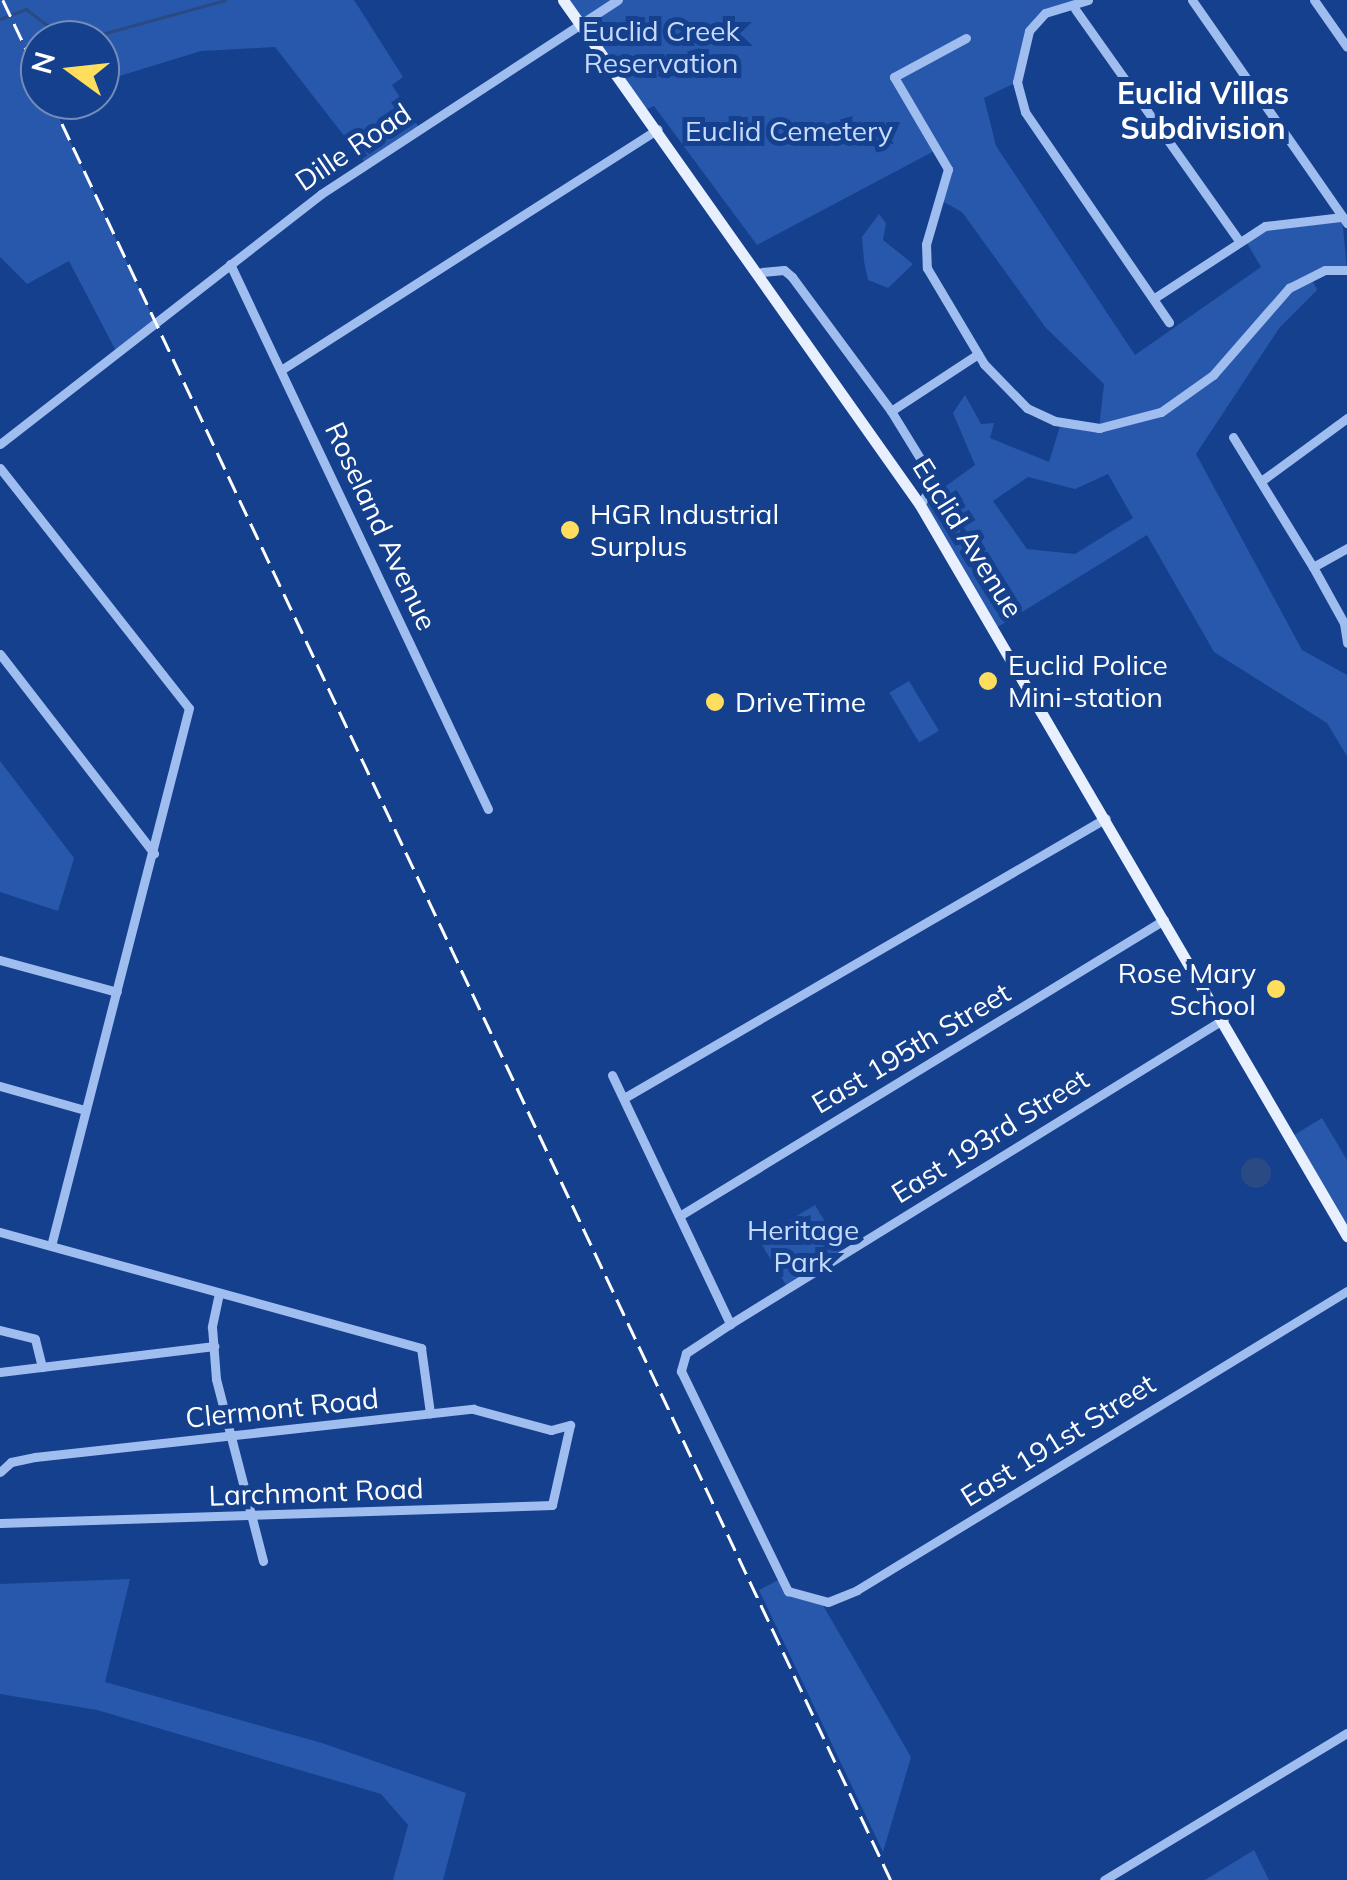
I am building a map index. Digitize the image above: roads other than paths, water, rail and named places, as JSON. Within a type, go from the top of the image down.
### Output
[{"type":"main road","name":"Euclid Avenue","points":[[563,0],[762,272],[920,505],[1224,1019],[1347,1236]]},
{"type":"street","name":"Dille Road","points":[[0,444],[321,194],[618,0]]},
{"type":"street","points":[[1088,0],[1075,9],[1045,13],[1021,50],[1017,82],[1025,112],[1156,297],[1168,322]]},
{"type":"street","points":[[1192,0],[1345,220]]},
{"type":"street","points":[[1314,0],[1347,47]]},
{"type":"street","points":[[1075,9],[1239,241]]},
{"type":"street","points":[[966,38],[894,76],[948,169],[925,254],[933,280],[978,354],[1016,400],[1045,418],[1080,427],[1121,426],[1200,387],[1298,280],[1347,270]]},
{"type":"street","points":[[281,370],[659,129]]},
{"type":"street","points":[[1156,297],[1239,241],[1292,220],[1345,220]]},
{"type":"street","name":"Roseland Avenue","points":[[230,264],[488,809]]},
{"type":"street","points":[[762,272],[784,270],[792,277],[891,411],[934,481],[920,505]]},
{"type":"street","points":[[891,411],[978,354]]},
{"type":"street","points":[[1264,479],[1347,418]]},
{"type":"street","points":[[1232,436],[1264,479],[1313,567],[1344,623],[1347,643]]},
{"type":"street","points":[[0,468],[189,708],[51,1246]]},
{"type":"street","points":[[1313,567],[1347,548]]},
{"type":"street","points":[[0,654],[154,853]]},
{"type":"street","points":[[624,1098],[1106,818]]},
{"type":"street","name":"East 195th Street","points":[[682,1215],[1164,920]]},
{"type":"street","points":[[0,960],[117,992]]},
{"type":"street","name":"East 193rd Street","points":[[730,1324],[1224,1019]]},
{"type":"street","points":[[612,1075],[682,1215],[730,1324]]},
{"type":"street","points":[[0,1086],[85,1110]]},
{"type":"street","points":[[0,1232],[421,1348],[430,1413]]},
{"type":"street","name":"East 191st Street","points":[[730,1324],[686,1352],[681,1371],[788,1591],[828,1602],[857,1590],[1347,1291]]},
{"type":"street","points":[[219,1294],[214,1346],[230,1437],[263,1562]]},
{"type":"street","points":[[0,1330],[35,1339],[42,1367]]},
{"type":"street","points":[[0,1372],[214,1346]]},
{"type":"street","name":"Clermont Road","points":[[0,1472],[11,1462],[35,1457],[473,1409],[551,1430],[570,1425]]},
{"type":"street","name":"Larchmont Road","points":[[0,1523],[552,1505],[570,1425]]},
{"type":"street","points":[[1104,1880],[1347,1733]]},
{"type":"waterway","points":[[0,19],[26,9],[55,31],[91,37],[225,0]]},
{"type":"railway","points":[[3,0],[20,36]]},
{"type":"railway","points":[[60,120],[891,1880]]},
{"type":"place","name":"HGR Industrial Surplus","points":[[570,530]]},
{"type":"place","name":"Euclid Police Mini-station","points":[[988,681]]},
{"type":"place","name":"DriveTime","points":[[715,702]]},
{"type":"place","name":"Rose Mary School","points":[[1276,989]]},
{"type":"district","name":"Euclid Villas Subdivision","points":[[1203,110]]},
{"type":"park label","name":"Euclid Creek Reservation","points":[[661,47]]},
{"type":"park label","name":"Euclid Cemetery","points":[[789,131]]},
{"type":"park label","name":"Heritage Park","points":[[803,1246]]}]
